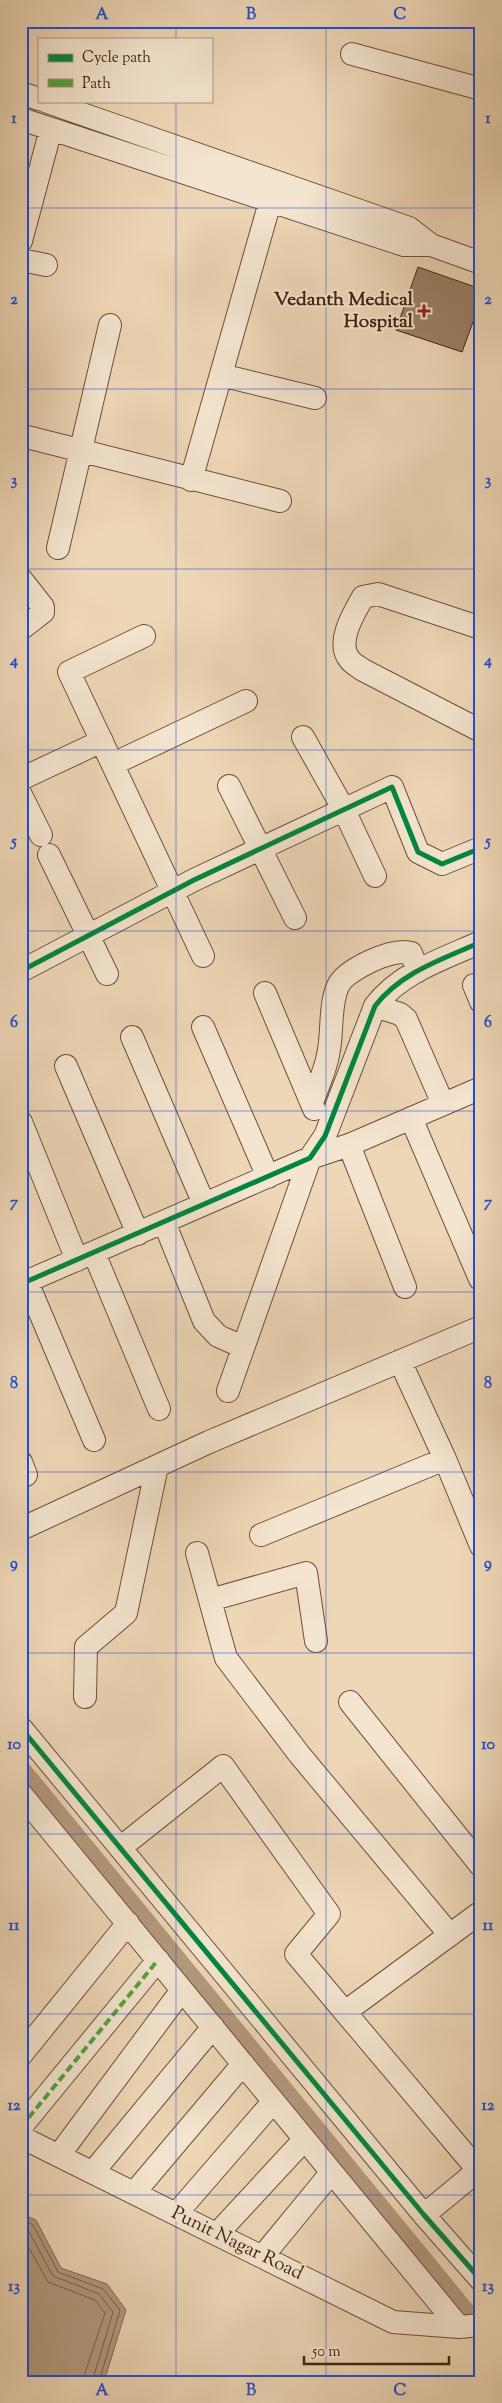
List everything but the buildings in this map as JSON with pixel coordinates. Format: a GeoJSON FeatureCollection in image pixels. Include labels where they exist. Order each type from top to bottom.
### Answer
{"type":"FeatureCollection","features":[{"type":"Feature","properties":{"kind":"street"},"geometry":{"type":"LineString","coordinates":[[352,54],[481,89]]}},
{"type":"Feature","properties":{"kind":"street"},"geometry":{"type":"LineString","coordinates":[[21,93],[38,99]]}},
{"type":"Feature","properties":{"kind":"street"},"geometry":{"type":"LineString","coordinates":[[48,102],[409,228],[431,245],[481,263]]}},
{"type":"Feature","properties":{"kind":"street"},"geometry":{"type":"LineString","coordinates":[[21,119],[404,245],[431,245]]}},
{"type":"Feature","properties":{"kind":"street"},"geometry":{"type":"LineString","coordinates":[[21,241],[51,128]]}},
{"type":"Feature","properties":{"kind":"street"},"geometry":{"type":"LineString","coordinates":[[192,480],[270,202]]}},
{"type":"Feature","properties":{"kind":"street"},"geometry":{"type":"LineString","coordinates":[[21,260],[46,265]]}},
{"type":"Feature","properties":{"kind":"street"},"geometry":{"type":"LineString","coordinates":[[58,548],[110,325]]}},
{"type":"Feature","properties":{"kind":"street"},"geometry":{"type":"LineString","coordinates":[[221,375],[315,398]]}},
{"type":"Feature","properties":{"kind":"street"},"geometry":{"type":"LineString","coordinates":[[27,438],[81,450],[192,480],[280,500]]}},
{"type":"Feature","properties":{"kind":"street"},"geometry":{"type":"LineString","coordinates":[[21,579],[43,606],[43,612],[21,629]]}},
{"type":"Feature","properties":{"kind":"street"},"geometry":{"type":"LineString","coordinates":[[481,628],[378,594],[363,598],[349,622],[344,649],[350,660],[363,670],[481,731]]}},
{"type":"Feature","properties":{"kind":"street"},"geometry":{"type":"LineString","coordinates":[[144,636],[69,672],[203,956]]}},
{"type":"Feature","properties":{"kind":"street"},"geometry":{"type":"LineString","coordinates":[[113,764],[246,701]]}},
{"type":"Feature","properties":{"kind":"street"},"geometry":{"type":"LineString","coordinates":[[303,737],[344,810],[375,876]]}},
{"type":"Feature","properties":{"kind":"street"},"geometry":{"type":"LineString","coordinates":[[21,779],[102,741]]}},
{"type":"Feature","properties":{"kind":"street"},"geometry":{"type":"LineString","coordinates":[[229,786],[295,918]]}},
{"type":"Feature","properties":{"kind":"street"},"geometry":{"type":"LineString","coordinates":[[21,971],[173,891],[392,787],[418,852],[442,864],[481,848]]}},
{"type":"Feature","properties":{"kind":"street"},"geometry":{"type":"LineString","coordinates":[[21,795],[107,974]]}},
{"type":"Feature","properties":{"kind":"street"},"geometry":{"type":"LineString","coordinates":[[228,1390],[310,1158],[325,1136],[376,1006],[396,984],[418,971],[481,942]]}},
{"type":"Feature","properties":{"kind":"street"},"geometry":{"type":"LineString","coordinates":[[312,1103],[328,1056],[336,989],[342,978],[386,954],[405,951],[411,952],[418,971]]}},
{"type":"Feature","properties":{"kind":"street"},"geometry":{"type":"LineString","coordinates":[[265,993],[325,1136]]}},
{"type":"Feature","properties":{"kind":"street"},"geometry":{"type":"LineString","coordinates":[[376,1006],[400,1014],[406,1019],[444,1104]]}},
{"type":"Feature","properties":{"kind":"street"},"geometry":{"type":"LineString","coordinates":[[203,1027],[268,1177]]}},
{"type":"Feature","properties":{"kind":"street"},"geometry":{"type":"LineString","coordinates":[[132,1037],[204,1204]]}},
{"type":"Feature","properties":{"kind":"street"},"geometry":{"type":"LineString","coordinates":[[66,1066],[138,1234]]}},
{"type":"Feature","properties":{"kind":"street"},"geometry":{"type":"LineString","coordinates":[[94,1440],[24,1283],[310,1158],[349,1145],[480,1089]]}},
{"type":"Feature","properties":{"kind":"street"},"geometry":{"type":"LineString","coordinates":[[411,1118],[480,1279]]}},
{"type":"Feature","properties":{"kind":"street"},"geometry":{"type":"LineString","coordinates":[[21,1122],[159,1409]]}},
{"type":"Feature","properties":{"kind":"street"},"geometry":{"type":"LineString","coordinates":[[349,1145],[405,1287]]}},
{"type":"Feature","properties":{"kind":"street"},"geometry":{"type":"LineString","coordinates":[[164,1222],[204,1321],[218,1336],[243,1347]]}},
{"type":"Feature","properties":{"kind":"street"},"geometry":{"type":"LineString","coordinates":[[21,1529],[157,1466],[481,1327]]}},
{"type":"Feature","properties":{"kind":"street"},"geometry":{"type":"LineString","coordinates":[[400,1361],[481,1546]]}},
{"type":"Feature","properties":{"kind":"street"},"geometry":{"type":"LineString","coordinates":[[261,1535],[444,1459]]}},
{"type":"Feature","properties":{"kind":"street"},"geometry":{"type":"LineString","coordinates":[[85,1697],[86,1647],[126,1613],[157,1466]]}},
{"type":"Feature","properties":{"kind":"street"},"geometry":{"type":"LineString","coordinates":[[197,1553],[226,1658],[299,1754],[450,1935]]}},
{"type":"Feature","properties":{"kind":"street"},"geometry":{"type":"LineString","coordinates":[[210,1600],[306,1573],[316,1641]]}},
{"type":"Feature","properties":{"kind":"street"},"geometry":{"type":"LineString","coordinates":[[350,1702],[481,1866]]}},
{"type":"Feature","properties":{"kind":"street"},"geometry":{"type":"LineString","coordinates":[[21,1728],[424,2215],[481,2280]]}},
{"type":"Feature","properties":{"kind":"street"},"geometry":{"type":"LineString","coordinates":[[120,1848],[223,1766],[329,1914],[296,1954],[479,2169],[424,2215]]}},
{"type":"Feature","properties":{"kind":"street"},"geometry":{"type":"LineString","coordinates":[[21,1794],[128,1922],[331,2173],[467,2327]]}},
{"type":"Feature","properties":{"kind":"street"},"geometry":{"type":"LineString","coordinates":[[345,2012],[481,1912]]}},
{"type":"Feature","properties":{"kind":"street"},"geometry":{"type":"LineString","coordinates":[[21,2055],[128,1922]]}},
{"type":"Feature","properties":{"kind":"street"},"geometry":{"type":"LineString","coordinates":[[21,2127],[158,1960]]}},
{"type":"Feature","properties":{"kind":"street"},"geometry":{"type":"LineString","coordinates":[[59,2155],[182,1990]]}},
{"type":"Feature","properties":{"kind":"street"},"geometry":{"type":"LineString","coordinates":[[93,2172],[213,2027]]}},
{"type":"Feature","properties":{"kind":"street"},"geometry":{"type":"LineString","coordinates":[[134,2193],[243,2064]]}},
{"type":"Feature","properties":{"kind":"street"},"geometry":{"type":"LineString","coordinates":[[176,2214],[273,2102]]}},
{"type":"Feature","properties":{"kind":"street","name":"Punit Nagar Road"},"geometry":{"type":"LineString","coordinates":[[21,2137],[393,2322],[467,2327]]}},
{"type":"Feature","properties":{"kind":"street"},"geometry":{"type":"LineString","coordinates":[[217,2234],[304,2140]]}},
{"type":"Feature","properties":{"kind":"street"},"geometry":{"type":"LineString","coordinates":[[262,2257],[331,2173]]}},
{"type":"Feature","properties":{"kind":"water"},"geometry":{"type":"Polygon","coordinates":[[[21,2214],[36,2220],[61,2268],[107,2284],[126,2310],[104,2382],[21,2382],[21,2214]]]}},
{"type":"Feature","properties":{"kind":"waterway"},"geometry":{"type":"LineString","coordinates":[[21,1770],[481,2331]]}},
{"type":"Feature","properties":{"kind":"marked path"},"geometry":{"type":"LineString","coordinates":[[21,2127],[158,1960]]}},
{"type":"Feature","properties":{"kind":"cycle path"},"geometry":{"type":"LineString","coordinates":[[21,971],[194,880],[392,787],[418,852],[442,864],[481,848]]}},
{"type":"Feature","properties":{"kind":"cycle path"},"geometry":{"type":"LineString","coordinates":[[21,1284],[310,1158],[325,1136],[375,1006],[385,994],[410,975],[481,942]]}},
{"type":"Feature","properties":{"kind":"cycle path"},"geometry":{"type":"LineString","coordinates":[[21,1728],[424,2215],[481,2280]]}},
{"type":"Feature","properties":{"kind":"place","name":"Vedanth Medical Hospital"},"geometry":{"type":"Point","coordinates":[424,311]}}]}
